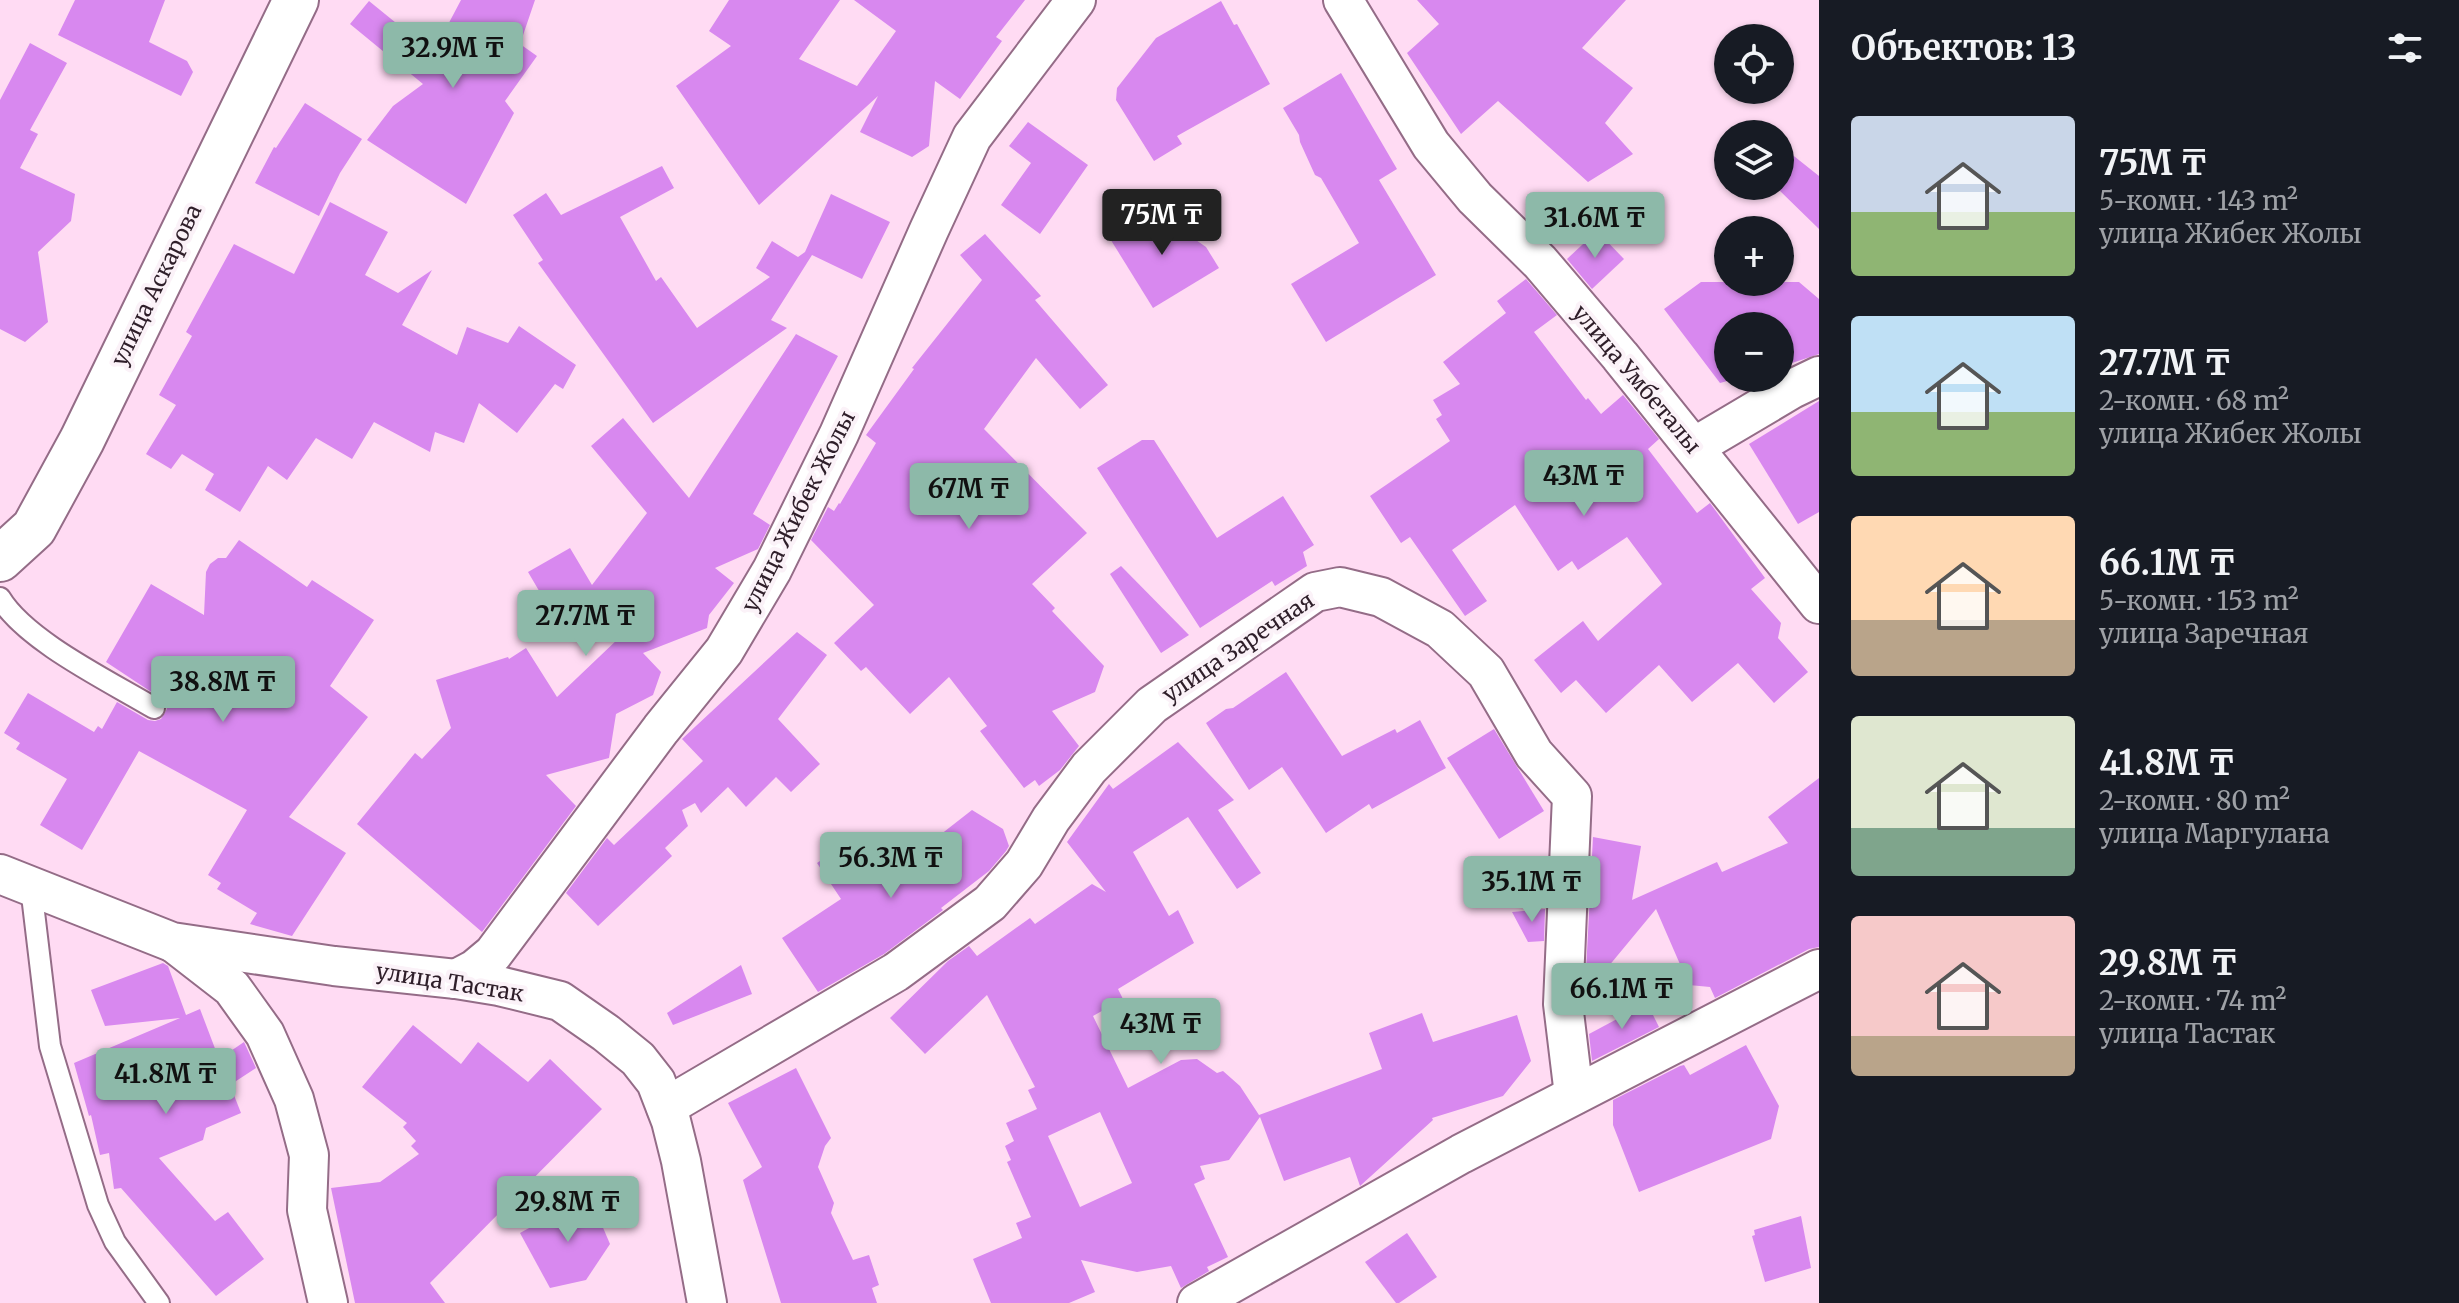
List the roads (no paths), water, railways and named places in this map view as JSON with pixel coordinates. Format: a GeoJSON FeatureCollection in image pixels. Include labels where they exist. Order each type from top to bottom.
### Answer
{"type":"FeatureCollection","features":[{"type":"Feature","properties":{"kind":"street","name":"улица Аскарова"},"geometry":{"type":"LineString","coordinates":[[0,559],[34,528],[82,440],[296,0]]}},
{"type":"Feature","properties":{"kind":"street","name":"улица Жибек Жолы"},"geometry":{"type":"LineString","coordinates":[[456,979],[493,954],[661,729],[724,651],[772,570],[839,434],[972,137],[1076,0]]}},
{"type":"Feature","properties":{"kind":"street","name":"улица Умбеталы"},"geometry":{"type":"LineString","coordinates":[[1343,0],[1431,145],[1475,198],[1540,262],[1819,604]]}},
{"type":"Feature","properties":{"kind":"street"},"geometry":{"type":"LineString","coordinates":[[1694,447],[1819,376]]}},
{"type":"Feature","properties":{"kind":"street","name":"улица Заречная"},"geometry":{"type":"LineString","coordinates":[[666,1107],[896,972],[990,903],[1024,864],[1051,819],[1089,768],[1152,705],[1315,592],[1340,587],[1381,597],[1440,629],[1486,672],[1534,754],[1572,796],[1563,1004],[1574,1095]]}},
{"type":"Feature","properties":{"kind":"street","name":"улица Тастак"},"geometry":{"type":"LineString","coordinates":[[15,880],[172,942],[334,966],[456,979],[560,1001],[638,1059],[656,1082],[681,1161],[707,1303]]}},
{"type":"Feature","properties":{"kind":"street"},"geometry":{"type":"LineString","coordinates":[[172,942],[232,988],[265,1034],[294,1099],[309,1155],[307,1210],[328,1303]]}},
{"type":"Feature","properties":{"kind":"street"},"geometry":{"type":"LineString","coordinates":[[1197,1303],[1461,1154],[1819,969]]}},
{"type":"Feature","properties":{"kind":"lane"},"geometry":{"type":"LineString","coordinates":[[0,598],[8,610],[37,637],[154,708]]}},
{"type":"Feature","properties":{"kind":"lane"},"geometry":{"type":"LineString","coordinates":[[15,880],[50,1046],[98,1205],[115,1242],[159,1303]]}}]}
